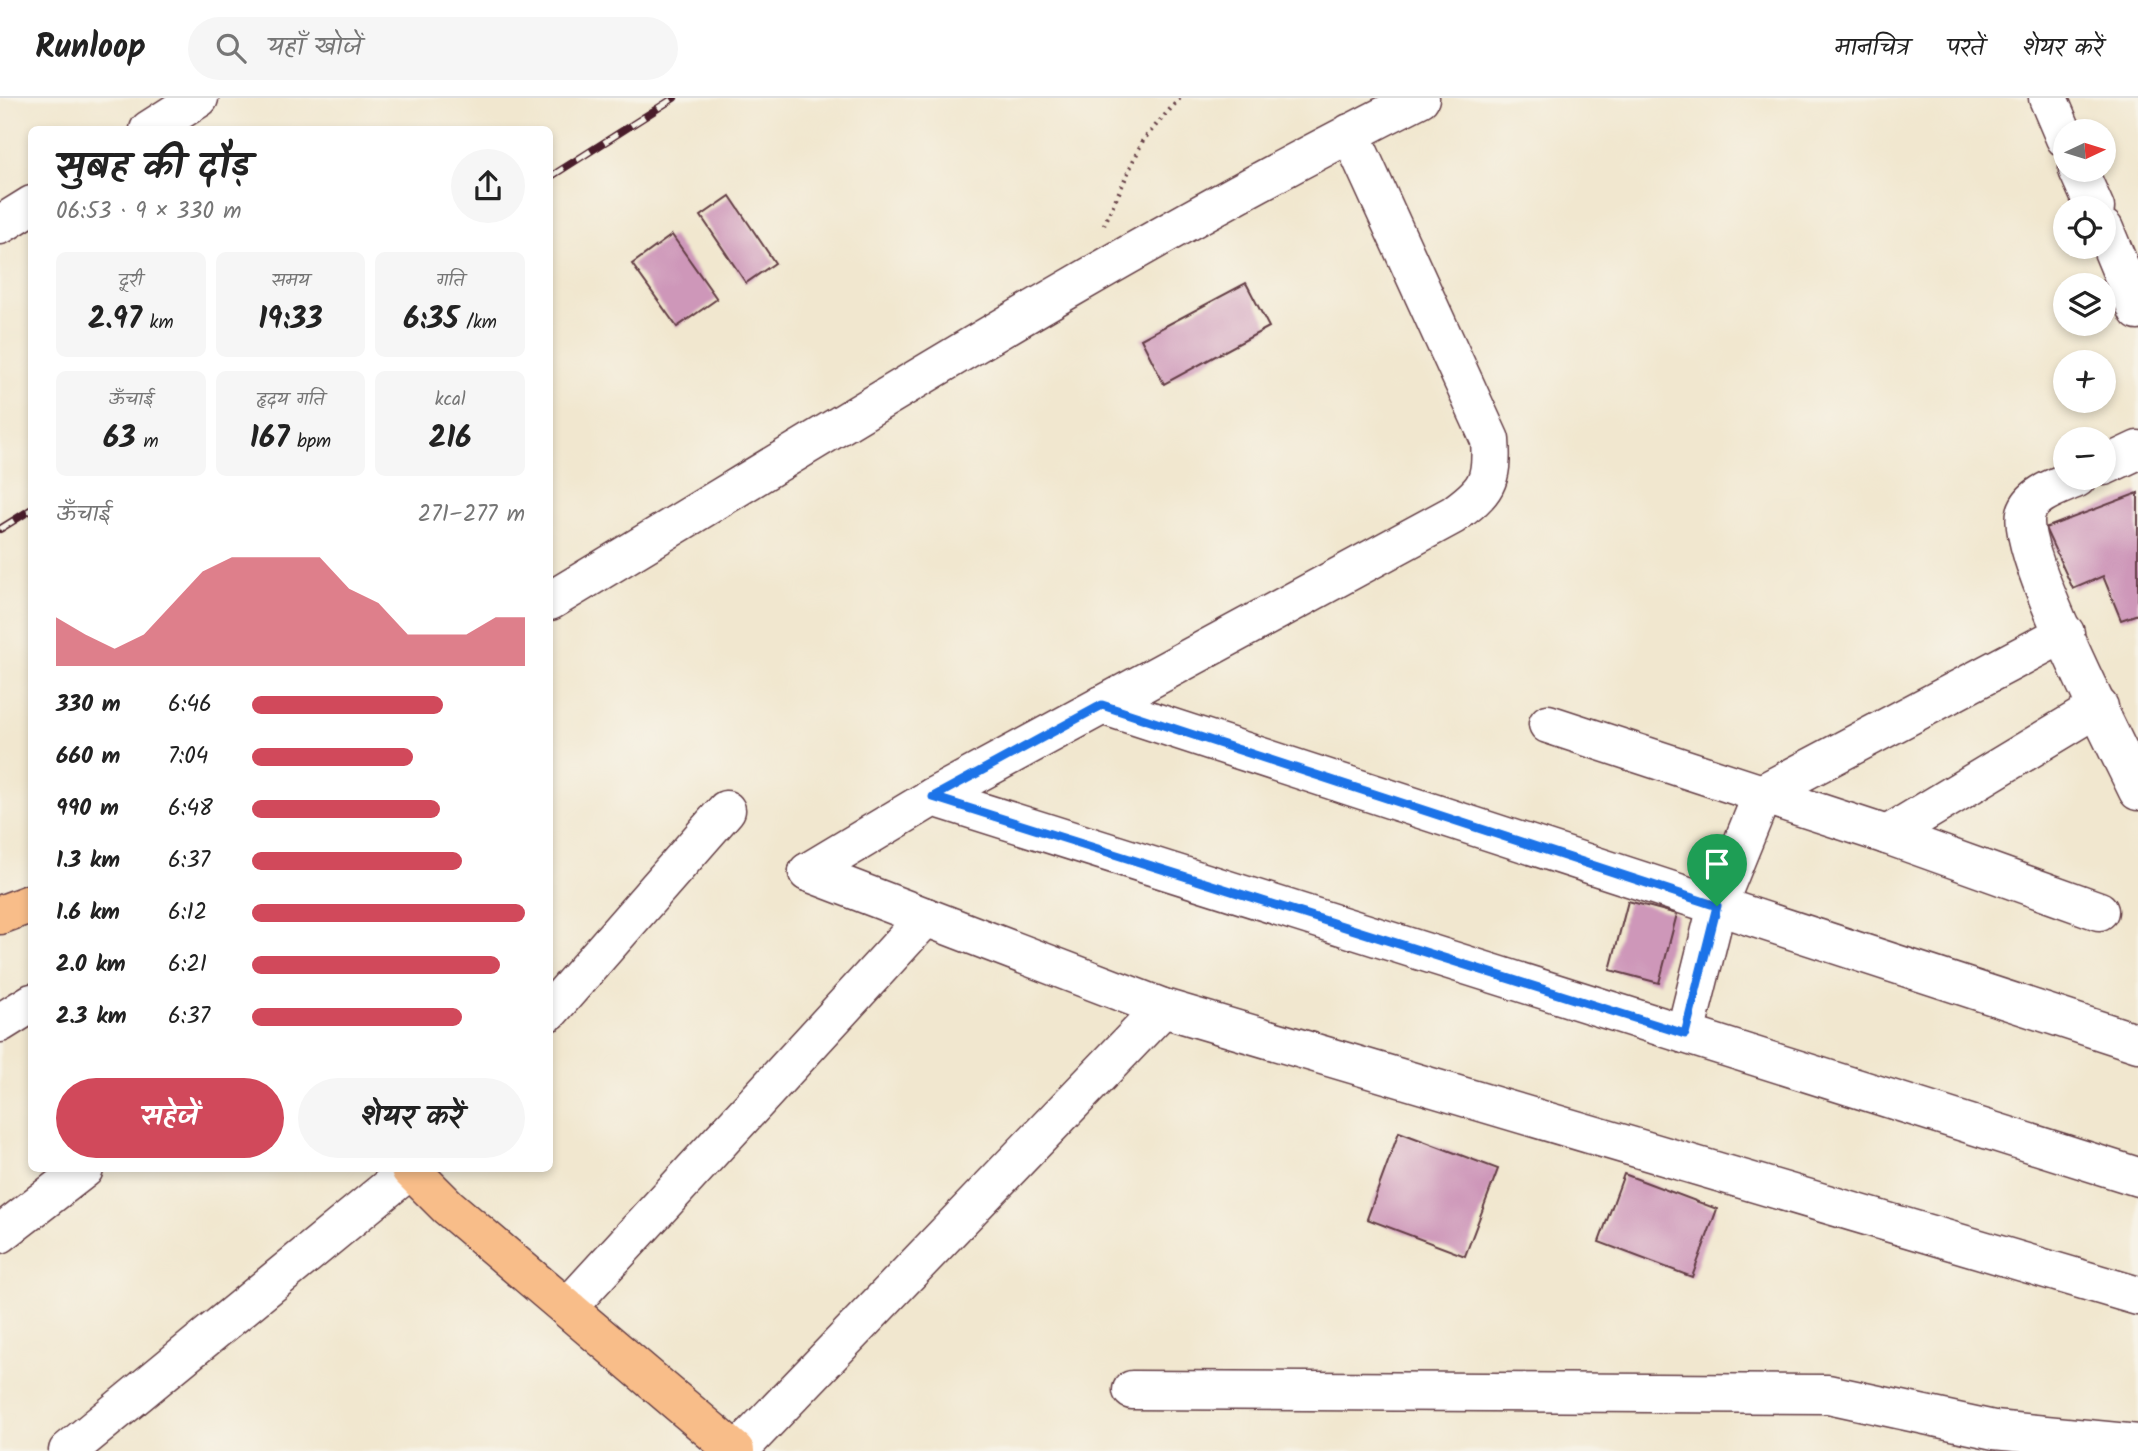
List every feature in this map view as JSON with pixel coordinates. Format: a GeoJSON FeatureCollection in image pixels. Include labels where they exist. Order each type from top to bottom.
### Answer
{"type":"FeatureCollection","features":[{"type":"Feature","properties":{"kind":"main road"},"geometry":{"type":"LineString","coordinates":[[0,915],[28,904]]}},
{"type":"Feature","properties":{"kind":"main road"},"geometry":{"type":"LineString","coordinates":[[414,1172],[448,1207],[736,1451]]}},
{"type":"Feature","properties":{"kind":"street"},"geometry":{"type":"LineString","coordinates":[[155,126],[199,98]]}},
{"type":"Feature","properties":{"kind":"street"},"geometry":{"type":"LineString","coordinates":[[553,599],[1075,286],[1350,133],[1420,98]]}},
{"type":"Feature","properties":{"kind":"street"},"geometry":{"type":"LineString","coordinates":[[2048,98],[2057,119]]}},
{"type":"Feature","properties":{"kind":"street"},"geometry":{"type":"LineString","coordinates":[[1350,133],[1490,440],[1492,460],[1488,480],[1475,498],[1453,515],[933,797],[808,872],[1163,1008],[2138,1296]]}},
{"type":"Feature","properties":{"kind":"street"},"geometry":{"type":"LineString","coordinates":[[0,225],[28,208]]}},
{"type":"Feature","properties":{"kind":"street"},"geometry":{"type":"LineString","coordinates":[[2116,258],[2138,312]]}},
{"type":"Feature","properties":{"kind":"street"},"geometry":{"type":"LineString","coordinates":[[2116,460],[2138,450]]}},
{"type":"Feature","properties":{"kind":"street"},"geometry":{"type":"LineString","coordinates":[[2053,488],[2040,494],[2026,511],[2025,523],[2033,558],[2046,593],[2138,791]]}},
{"type":"Feature","properties":{"kind":"street"},"geometry":{"type":"LineString","coordinates":[[1685,1034],[1717,906],[1763,793],[2065,633]]}},
{"type":"Feature","properties":{"kind":"street"},"geometry":{"type":"LineString","coordinates":[[1102,705],[2138,1043]]}},
{"type":"Feature","properties":{"kind":"street"},"geometry":{"type":"LineString","coordinates":[[1887,835],[2099,707]]}},
{"type":"Feature","properties":{"kind":"street"},"geometry":{"type":"LineString","coordinates":[[1548,724],[1887,835],[2099,911]]}},
{"type":"Feature","properties":{"kind":"street"},"geometry":{"type":"LineString","coordinates":[[933,797],[2138,1177]]}},
{"type":"Feature","properties":{"kind":"street"},"geometry":{"type":"LineString","coordinates":[[553,1008],[726,810]]}},
{"type":"Feature","properties":{"kind":"street"},"geometry":{"type":"LineString","coordinates":[[567,1308],[926,917]]}},
{"type":"Feature","properties":{"kind":"street"},"geometry":{"type":"LineString","coordinates":[[0,1023],[28,1006]]}},
{"type":"Feature","properties":{"kind":"street"},"geometry":{"type":"LineString","coordinates":[[736,1451],[1163,1008]]}},
{"type":"Feature","properties":{"kind":"street"},"geometry":{"type":"LineString","coordinates":[[0,1234],[80,1172]]}},
{"type":"Feature","properties":{"kind":"street"},"geometry":{"type":"LineString","coordinates":[[68,1451],[407,1172]]}},
{"type":"Feature","properties":{"kind":"street"},"geometry":{"type":"LineString","coordinates":[[1132,1390],[1828,1394],[1994,1430],[2138,1444]]}},
{"type":"Feature","properties":{"kind":"path"},"geometry":{"type":"LineString","coordinates":[[1103,225],[1143,140],[1181,98]]}},
{"type":"Feature","properties":{"kind":"building"},"geometry":{"type":"Polygon","coordinates":[[[730,196],[775,263],[746,283],[701,216],[730,196]]]}},
{"type":"Feature","properties":{"kind":"building"},"geometry":{"type":"Polygon","coordinates":[[[672,235],[717,299],[677,327],[632,264],[672,235]]]}},
{"type":"Feature","properties":{"kind":"building"},"geometry":{"type":"Polygon","coordinates":[[[1246,283],[1269,327],[1164,384],[1141,339],[1246,283]]]}},
{"type":"Feature","properties":{"kind":"building"},"geometry":{"type":"Polygon","coordinates":[[[2138,493],[2138,614],[2121,620],[2103,576],[2073,589],[2045,528],[2138,493]]]}},
{"type":"Feature","properties":{"kind":"building"},"geometry":{"type":"Polygon","coordinates":[[[1628,901],[1677,914],[1659,983],[1610,970],[1628,901]]]}},
{"type":"Feature","properties":{"kind":"building"},"geometry":{"type":"Polygon","coordinates":[[[1399,1132],[1498,1169],[1465,1256],[1367,1219],[1399,1132]]]}},
{"type":"Feature","properties":{"kind":"building"},"geometry":{"type":"Polygon","coordinates":[[[1624,1174],[1717,1209],[1692,1277],[1599,1242],[1624,1174]]]}},
{"type":"Feature","properties":{"kind":"railway"},"geometry":{"type":"LineString","coordinates":[[553,175],[674,98]]}},
{"type":"Feature","properties":{"kind":"railway"},"geometry":{"type":"LineString","coordinates":[[0,529],[28,512]]}},
{"type":"Feature","properties":{"kind":"route"},"geometry":{"type":"LineString","coordinates":[[1102,705],[1717,906],[1685,1034],[933,797],[1102,705]]}}]}
